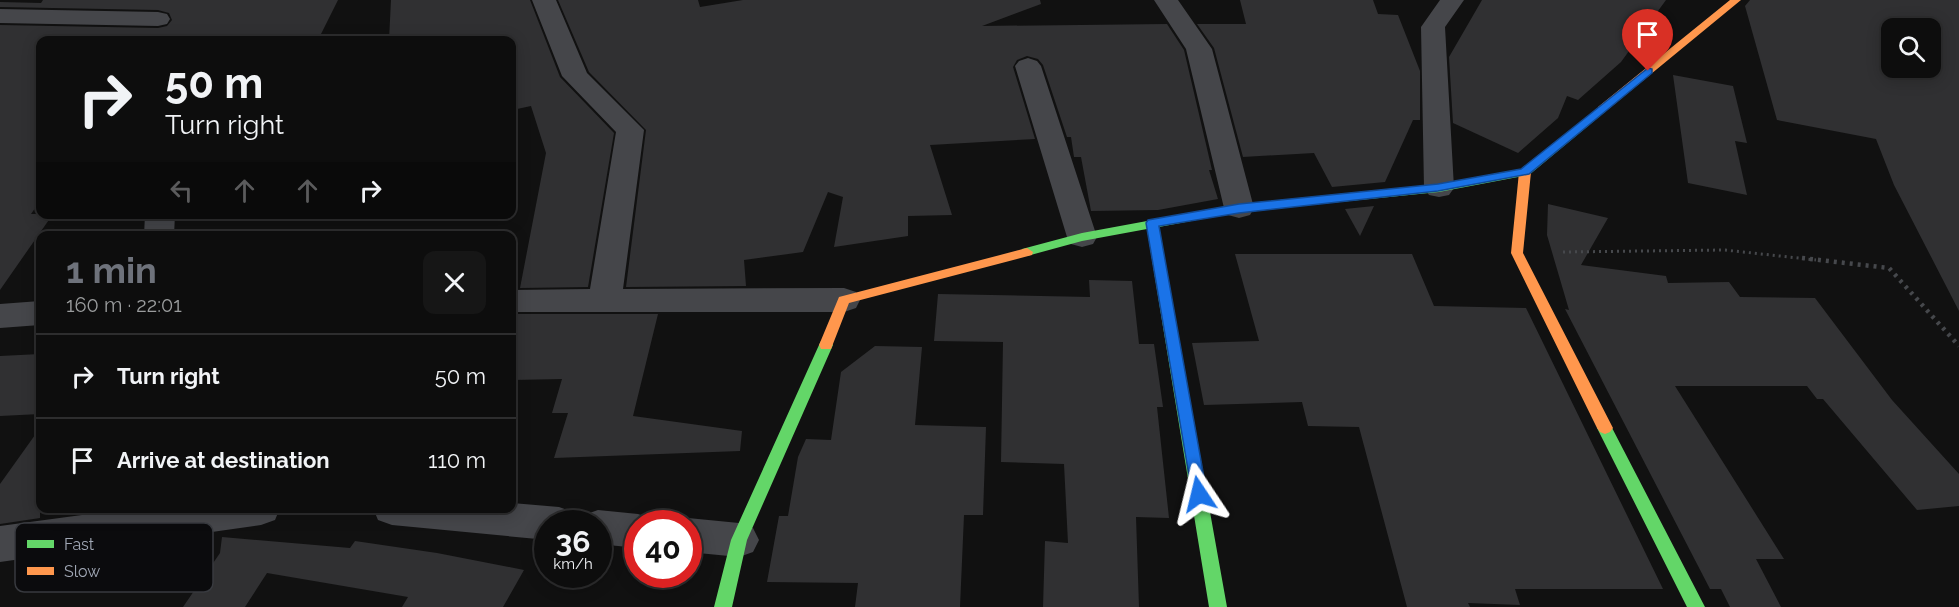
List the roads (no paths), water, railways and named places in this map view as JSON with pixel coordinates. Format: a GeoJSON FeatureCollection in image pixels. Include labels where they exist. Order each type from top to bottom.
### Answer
{"type":"FeatureCollection","features":[{"type":"Feature","properties":{"kind":"street"},"geometry":{"type":"LineString","coordinates":[[0,16],[159,30],[174,0]]}},
{"type":"Feature","properties":{"kind":"street"},"geometry":{"type":"LineString","coordinates":[[544,0],[575,76],[630,130],[605,300]]}},
{"type":"Feature","properties":{"kind":"street"},"geometry":{"type":"LineString","coordinates":[[1166,0],[1199,50],[1239,208]]}},
{"type":"Feature","properties":{"kind":"street"},"geometry":{"type":"LineString","coordinates":[[1422,0],[1433,27],[1438,188]]}},
{"type":"Feature","properties":{"kind":"street"},"geometry":{"type":"LineString","coordinates":[[1433,27],[1452,0]]}},
{"type":"Feature","properties":{"kind":"street"},"geometry":{"type":"LineString","coordinates":[[516,301],[844,300],[1082,237],[1152,223],[1239,208],[1438,188],[1525,172],[1736,0]]}},
{"type":"Feature","properties":{"kind":"street"},"geometry":{"type":"LineString","coordinates":[[1028,66],[1082,237]]}},
{"type":"Feature","properties":{"kind":"street"},"geometry":{"type":"LineString","coordinates":[[1525,172],[1517,253],[1696,607]]}},
{"type":"Feature","properties":{"kind":"street"},"geometry":{"type":"LineString","coordinates":[[1152,223],[1218,607]]}},
{"type":"Feature","properties":{"kind":"street"},"geometry":{"type":"LineString","coordinates":[[723,607],[739,540],[808,389],[844,300]]}},
{"type":"Feature","properties":{"kind":"street"},"geometry":{"type":"LineString","coordinates":[[0,316],[36,313]]}},
{"type":"Feature","properties":{"kind":"street"},"geometry":{"type":"LineString","coordinates":[[152,523],[225,513]]}},
{"type":"Feature","properties":{"kind":"street"},"geometry":{"type":"LineString","coordinates":[[444,513],[534,522]]}},
{"type":"Feature","properties":{"kind":"street"},"geometry":{"type":"LineString","coordinates":[[702,536],[739,540]]}},
{"type":"Feature","properties":{"kind":"street"},"geometry":{"type":"LineString","coordinates":[[0,544],[15,542]]}}]}
